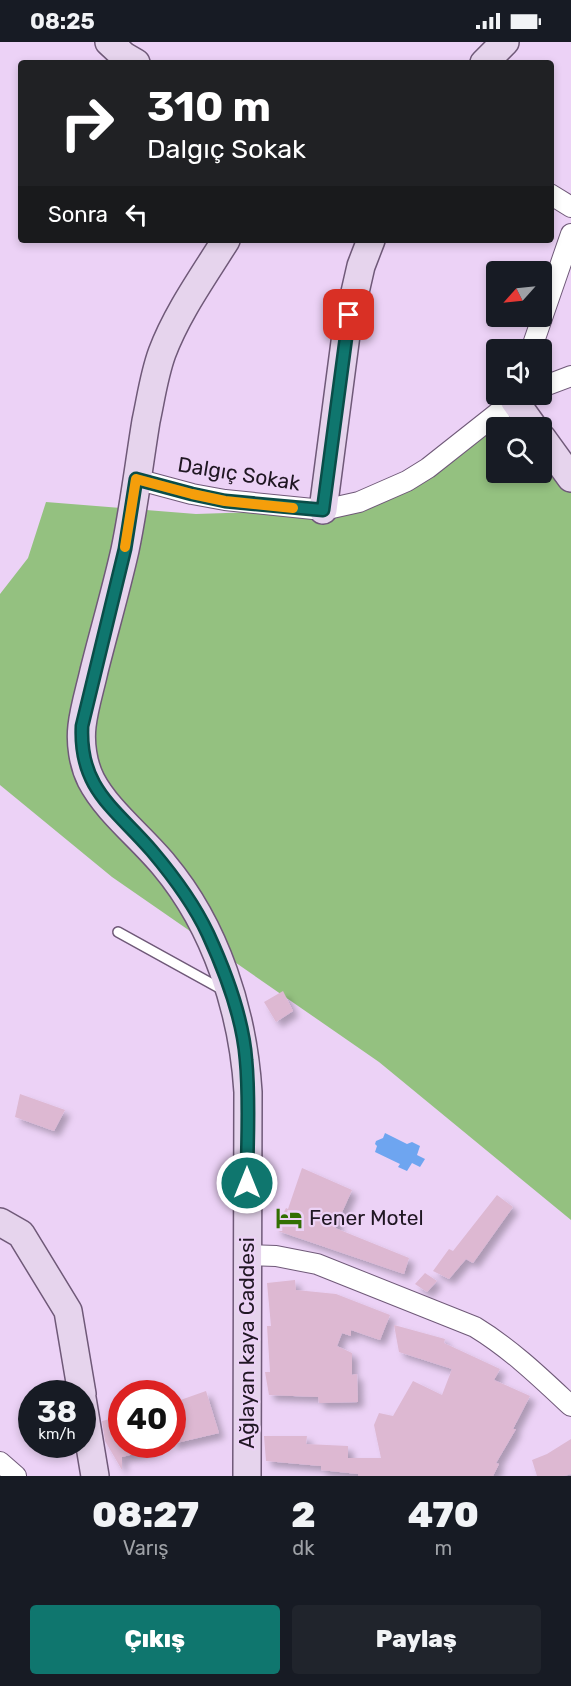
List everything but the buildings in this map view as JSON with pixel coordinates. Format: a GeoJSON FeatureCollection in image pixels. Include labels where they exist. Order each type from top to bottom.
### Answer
{"type":"FeatureCollection","features":[{"type":"Feature","properties":{"kind":"street"},"geometry":{"type":"LineString","coordinates":[[109,42],[131,60]]}},
{"type":"Feature","properties":{"kind":"street"},"geometry":{"type":"LineString","coordinates":[[487,60],[505,42]]}},
{"type":"Feature","properties":{"kind":"street"},"geometry":{"type":"LineString","coordinates":[[554,196],[571,207]]}},
{"type":"Feature","properties":{"kind":"street"},"geometry":{"type":"LineString","coordinates":[[535,339],[571,234]]}},
{"type":"Feature","properties":{"kind":"street","name":"Ağlayan kaya Caddesi"},"geometry":{"type":"LineString","coordinates":[[224,243],[183,311],[162,354],[153,383],[125,549],[82,726],[81,742],[84,761],[91,779],[103,798],[168,870],[192,905],[208,935],[231,994],[240,1027],[246,1058],[248,1092],[248,1476]]}},
{"type":"Feature","properties":{"kind":"street"},"geometry":{"type":"LineString","coordinates":[[323,510],[346,327],[369,243]]}},
{"type":"Feature","properties":{"kind":"street"},"geometry":{"type":"LineString","coordinates":[[552,383],[571,376]]}},
{"type":"Feature","properties":{"kind":"street","name":"Dalgıç Sokak"},"geometry":{"type":"LineString","coordinates":[[136,479],[225,501],[323,510],[359,502],[407,481],[428,468],[507,405]]}},
{"type":"Feature","properties":{"kind":"street"},"geometry":{"type":"LineString","coordinates":[[552,452],[571,478]]}},
{"type":"Feature","properties":{"kind":"street"},"geometry":{"type":"LineString","coordinates":[[0,1222],[21,1234],[68,1311],[79,1380]]}},
{"type":"Feature","properties":{"kind":"street"},"geometry":{"type":"LineString","coordinates":[[248,1255],[276,1256],[317,1264],[475,1327],[521,1359],[571,1406]]}},
{"type":"Feature","properties":{"kind":"street"},"geometry":{"type":"LineString","coordinates":[[92,1458],[95,1476]]}},
{"type":"Feature","properties":{"kind":"street"},"geometry":{"type":"LineString","coordinates":[[0,1462],[16,1476]]}},
{"type":"Feature","properties":{"kind":"lane"},"geometry":{"type":"LineString","coordinates":[[118,932],[231,994]]}},
{"type":"Feature","properties":{"kind":"green space"},"geometry":{"type":"Polygon","coordinates":[[[503,408],[511,417],[489,417],[503,408]]]}},
{"type":"Feature","properties":{"kind":"green space"},"geometry":{"type":"Polygon","coordinates":[[[486,419],[486,483],[552,483],[552,466],[571,489],[571,1220],[379,1062],[112,877],[0,785],[0,594],[28,558],[46,502],[196,514],[323,510],[359,502],[486,419]]]}},
{"type":"Feature","properties":{"kind":"water"},"geometry":{"type":"Polygon","coordinates":[[[385,1133],[407,1144],[412,1142],[420,1146],[417,1155],[425,1159],[420,1167],[412,1163],[407,1171],[398,1167],[400,1164],[375,1152],[376,1141],[383,1138],[385,1133]]]}},
{"type":"Feature","properties":{"kind":"slow traffic"},"geometry":{"type":"LineString","coordinates":[[125,547],[136,479],[225,501],[293,508]]}},
{"type":"Feature","properties":{"kind":"place","name":"Fener Motel"},"geometry":{"type":"Point","coordinates":[289,1218]}},
{"type":"Feature","properties":{"kind":"route"},"geometry":{"type":"LineString","coordinates":[[247,1183],[246,1058],[231,994],[208,935],[174,877],[103,798],[91,779],[84,761],[81,742],[82,726],[125,549],[136,479],[225,501],[323,510],[349,315]]}}]}
